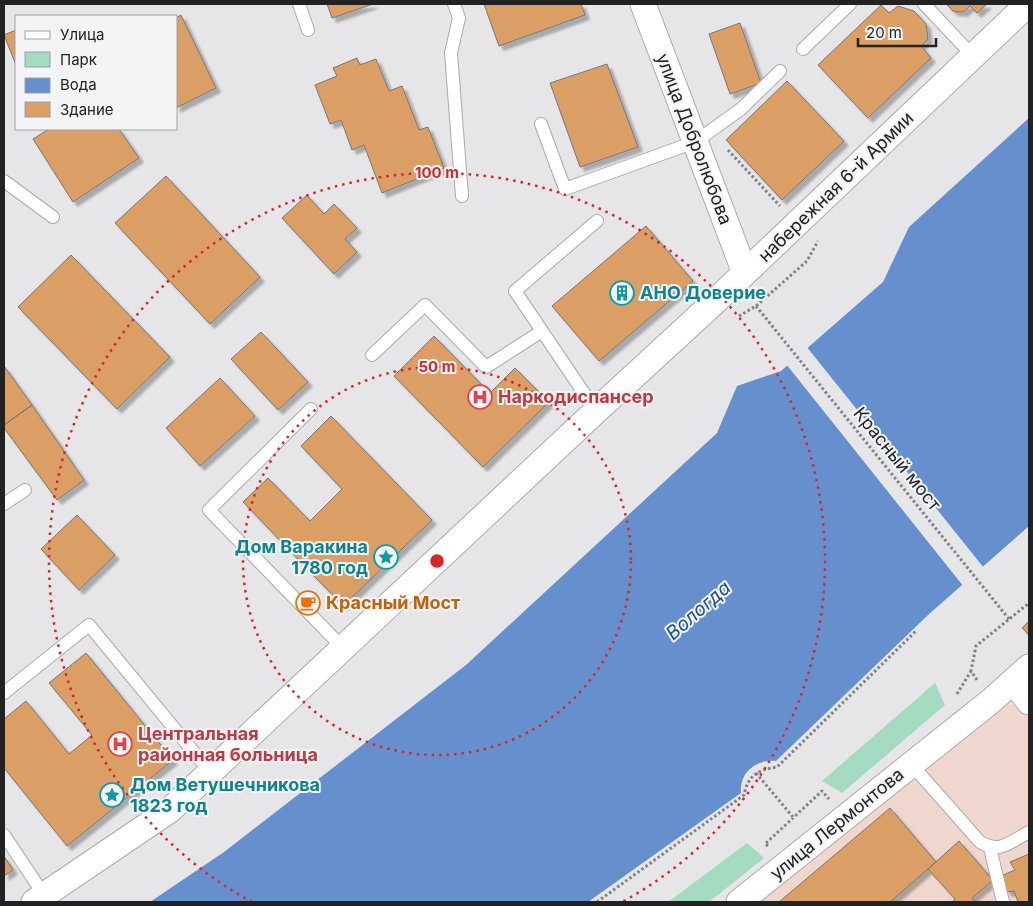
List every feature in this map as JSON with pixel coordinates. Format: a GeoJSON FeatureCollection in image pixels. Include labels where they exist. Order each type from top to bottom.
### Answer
{"type":"FeatureCollection","features":[{"type":"Feature","properties":{"kind":"street","name":"улица Добролюбова"},"geometry":{"type":"LineString","coordinates":[[643,4],[745,273]]}},
{"type":"Feature","properties":{"kind":"street","name":"набережная 6-й Армии"},"geometry":{"type":"LineString","coordinates":[[39,899],[170,810],[745,273],[1028,4]]}},
{"type":"Feature","properties":{"kind":"street"},"geometry":{"type":"LineString","coordinates":[[1022,674],[1029,702]]}},
{"type":"Feature","properties":{"kind":"street","name":"улица Лермонтова"},"geometry":{"type":"LineString","coordinates":[[740,902],[1022,674]]}},
{"type":"Feature","properties":{"kind":"lane"},"geometry":{"type":"LineString","coordinates":[[299,4],[308,30]]}},
{"type":"Feature","properties":{"kind":"lane"},"geometry":{"type":"LineString","coordinates":[[454,4],[459,18],[451,53],[462,196]]}},
{"type":"Feature","properties":{"kind":"lane"},"geometry":{"type":"LineString","coordinates":[[803,49],[850,4]]}},
{"type":"Feature","properties":{"kind":"lane"},"geometry":{"type":"LineString","coordinates":[[924,4],[973,56]]}},
{"type":"Feature","properties":{"kind":"lane"},"geometry":{"type":"LineString","coordinates":[[541,124],[566,189],[696,142],[741,109],[780,72]]}},
{"type":"Feature","properties":{"kind":"lane"},"geometry":{"type":"LineString","coordinates":[[4,181],[53,217]]}},
{"type":"Feature","properties":{"kind":"lane"},"geometry":{"type":"LineString","coordinates":[[596,411],[515,291],[597,222]]}},
{"type":"Feature","properties":{"kind":"lane"},"geometry":{"type":"LineString","coordinates":[[372,355],[425,306],[486,367],[542,331]]}},
{"type":"Feature","properties":{"kind":"lane"},"geometry":{"type":"LineString","coordinates":[[311,409],[209,510],[343,648]]}},
{"type":"Feature","properties":{"kind":"lane"},"geometry":{"type":"LineString","coordinates":[[4,504],[26,490]]}},
{"type":"Feature","properties":{"kind":"lane"},"geometry":{"type":"LineString","coordinates":[[4,693],[89,626],[211,772]]}},
{"type":"Feature","properties":{"kind":"lane"},"geometry":{"type":"LineString","coordinates":[[910,764],[980,842],[990,848],[1001,847],[1029,832]]}},
{"type":"Feature","properties":{"kind":"lane"},"geometry":{"type":"LineString","coordinates":[[4,836],[39,899]]}},
{"type":"Feature","properties":{"kind":"lane"},"geometry":{"type":"LineString","coordinates":[[990,848],[1003,902]]}},
{"type":"Feature","properties":{"kind":"path","name":"Красный мост"},"geometry":{"type":"LineString","coordinates":[[807,261],[756,306],[1009,620]]}},
{"type":"Feature","properties":{"kind":"path"},"geometry":{"type":"LineString","coordinates":[[979,684],[971,670],[976,646],[1029,603]]}},
{"type":"Feature","properties":{"kind":"path"},"geometry":{"type":"LineString","coordinates":[[597,902],[744,795],[746,786],[756,773],[761,769],[777,767],[916,632]]}},
{"type":"Feature","properties":{"kind":"path"},"geometry":{"type":"LineString","coordinates":[[756,773],[793,817]]}},
{"type":"Feature","properties":{"kind":"path"},"geometry":{"type":"LineString","coordinates":[[765,844],[822,791]]}},
{"type":"Feature","properties":{"kind":"shaded area"},"geometry":{"type":"Polygon","coordinates":[[[1003,704],[1021,705],[1029,711],[1029,902],[755,902],[1003,704]]]}},
{"type":"Feature","properties":{"kind":"green space"},"geometry":{"type":"Polygon","coordinates":[[[935,683],[945,705],[842,793],[822,781],[935,683]]]}},
{"type":"Feature","properties":{"kind":"green space"},"geometry":{"type":"Polygon","coordinates":[[[747,843],[764,858],[709,902],[668,902],[747,843]]]}},
{"type":"Feature","properties":{"kind":"water","name":"Вологда"},"geometry":{"type":"Polygon","coordinates":[[[1029,118],[1029,526],[928,615],[776,761],[762,762],[750,769],[743,779],[741,793],[588,902],[150,902],[224,852],[466,665],[717,433],[737,386],[781,371],[883,282],[909,227],[1029,118]]]}},
{"type":"Feature","properties":{"kind":"pier"},"geometry":{"type":"Polygon","coordinates":[[[806,346],[984,568],[964,587],[786,364],[806,346]]]}},
{"type":"Feature","properties":{"kind":"building"},"geometry":{"type":"Polygon","coordinates":[[[327,4],[373,4],[332,18],[327,4]]]}},
{"type":"Feature","properties":{"kind":"building"},"geometry":{"type":"Polygon","coordinates":[[[484,4],[581,4],[585,15],[499,46],[484,4]]]}},
{"type":"Feature","properties":{"kind":"building"},"geometry":{"type":"Polygon","coordinates":[[[946,4],[987,4],[977,13],[970,6],[963,12],[953,11],[946,4]]]}},
{"type":"Feature","properties":{"kind":"building"},"geometry":{"type":"Polygon","coordinates":[[[881,5],[889,13],[898,6],[914,11],[926,24],[928,39],[921,46],[931,58],[868,118],[818,65],[881,5]]]}},
{"type":"Feature","properties":{"kind":"building"},"geometry":{"type":"Polygon","coordinates":[[[181,15],[216,88],[178,107],[178,17],[181,15]]]}},
{"type":"Feature","properties":{"kind":"building"},"geometry":{"type":"Polygon","coordinates":[[[740,23],[761,83],[730,94],[709,34],[740,23]]]}},
{"type":"Feature","properties":{"kind":"building"},"geometry":{"type":"Polygon","coordinates":[[[15,30],[15,62],[4,35],[15,30]]]}},
{"type":"Feature","properties":{"kind":"building"},"geometry":{"type":"Polygon","coordinates":[[[357,58],[360,65],[376,59],[389,91],[402,86],[419,130],[428,127],[444,168],[382,193],[364,145],[352,150],[341,120],[330,124],[315,85],[337,76],[333,68],[357,58]]]}},
{"type":"Feature","properties":{"kind":"building"},"geometry":{"type":"Polygon","coordinates":[[[607,64],[638,147],[580,167],[550,83],[607,64]]]}},
{"type":"Feature","properties":{"kind":"building"},"geometry":{"type":"Polygon","coordinates":[[[787,81],[844,141],[782,200],[726,140],[787,81]]]}},
{"type":"Feature","properties":{"kind":"building"},"geometry":{"type":"Polygon","coordinates":[[[47,130],[120,130],[139,158],[73,202],[33,139],[47,130]]]}},
{"type":"Feature","properties":{"kind":"building"},"geometry":{"type":"Polygon","coordinates":[[[166,176],[260,277],[210,324],[115,223],[166,176]]]}},
{"type":"Feature","properties":{"kind":"building"},"geometry":{"type":"Polygon","coordinates":[[[307,195],[324,214],[334,204],[357,228],[345,239],[357,252],[334,274],[282,218],[307,195]]]}},
{"type":"Feature","properties":{"kind":"building","name":"АНО Доверие"},"geometry":{"type":"Polygon","coordinates":[[[646,226],[693,281],[599,361],[552,306],[646,226]]]}},
{"type":"Feature","properties":{"kind":"building"},"geometry":{"type":"Polygon","coordinates":[[[71,255],[170,357],[117,409],[18,307],[71,255]]]}},
{"type":"Feature","properties":{"kind":"building"},"geometry":{"type":"Polygon","coordinates":[[[261,332],[308,382],[278,410],[231,359],[261,332]]]}},
{"type":"Feature","properties":{"kind":"building","name":"Наркодиспансер"},"geometry":{"type":"Polygon","coordinates":[[[434,336],[490,393],[515,368],[549,402],[483,467],[394,376],[434,336]]]}},
{"type":"Feature","properties":{"kind":"building"},"geometry":{"type":"Polygon","coordinates":[[[4,366],[32,405],[4,425],[4,366]]]}},
{"type":"Feature","properties":{"kind":"building"},"geometry":{"type":"Polygon","coordinates":[[[220,378],[255,416],[200,466],[166,428],[220,378]]]}},
{"type":"Feature","properties":{"kind":"building"},"geometry":{"type":"Polygon","coordinates":[[[32,405],[84,480],[57,500],[4,428],[4,425],[32,405]]]}},
{"type":"Feature","properties":{"kind":"building"},"geometry":{"type":"Polygon","coordinates":[[[331,416],[432,520],[343,606],[243,502],[268,478],[310,521],[342,489],[301,446],[331,416]]]}},
{"type":"Feature","properties":{"kind":"building"},"geometry":{"type":"Polygon","coordinates":[[[77,515],[115,555],[79,590],[41,549],[77,515]]]}},
{"type":"Feature","properties":{"kind":"building"},"geometry":{"type":"Polygon","coordinates":[[[1029,621],[1029,635],[1022,628],[1029,621]]]}},
{"type":"Feature","properties":{"kind":"building","name":"Центральная районная больница"},"geometry":{"type":"Polygon","coordinates":[[[86,653],[173,760],[67,846],[4,768],[4,719],[26,701],[69,754],[92,735],[49,683],[86,653]]]}},
{"type":"Feature","properties":{"kind":"building"},"geometry":{"type":"Polygon","coordinates":[[[890,808],[936,862],[890,902],[779,902],[890,808]]]}},
{"type":"Feature","properties":{"kind":"building"},"geometry":{"type":"Polygon","coordinates":[[[959,841],[993,880],[972,898],[976,902],[952,902],[955,899],[928,869],[959,841]]]}},
{"type":"Feature","properties":{"kind":"building"},"geometry":{"type":"Polygon","coordinates":[[[1029,854],[1029,902],[1018,902],[1014,891],[1007,892],[1001,876],[1015,870],[1010,862],[1029,854]]]}},
{"type":"Feature","properties":{"kind":"building"},"geometry":{"type":"Polygon","coordinates":[[[4,856],[13,870],[4,876],[4,856]]]}},
{"type":"Feature","properties":{"kind":"place","name":"АНО Доверие"},"geometry":{"type":"Point","coordinates":[622,293]}},
{"type":"Feature","properties":{"kind":"place","name":"Наркодиспансер"},"geometry":{"type":"Point","coordinates":[480,397]}},
{"type":"Feature","properties":{"kind":"place","name":"Дом Варакина 1780 год"},"geometry":{"type":"Point","coordinates":[386,557]}},
{"type":"Feature","properties":{"kind":"place","name":"Красный Мост"},"geometry":{"type":"Point","coordinates":[308,603]}},
{"type":"Feature","properties":{"kind":"place","name":"Центральная районная больница"},"geometry":{"type":"Point","coordinates":[120,744]}},
{"type":"Feature","properties":{"kind":"place","name":"Дом Ветушечникова 1823 год"},"geometry":{"type":"Point","coordinates":[112,795]}}]}
